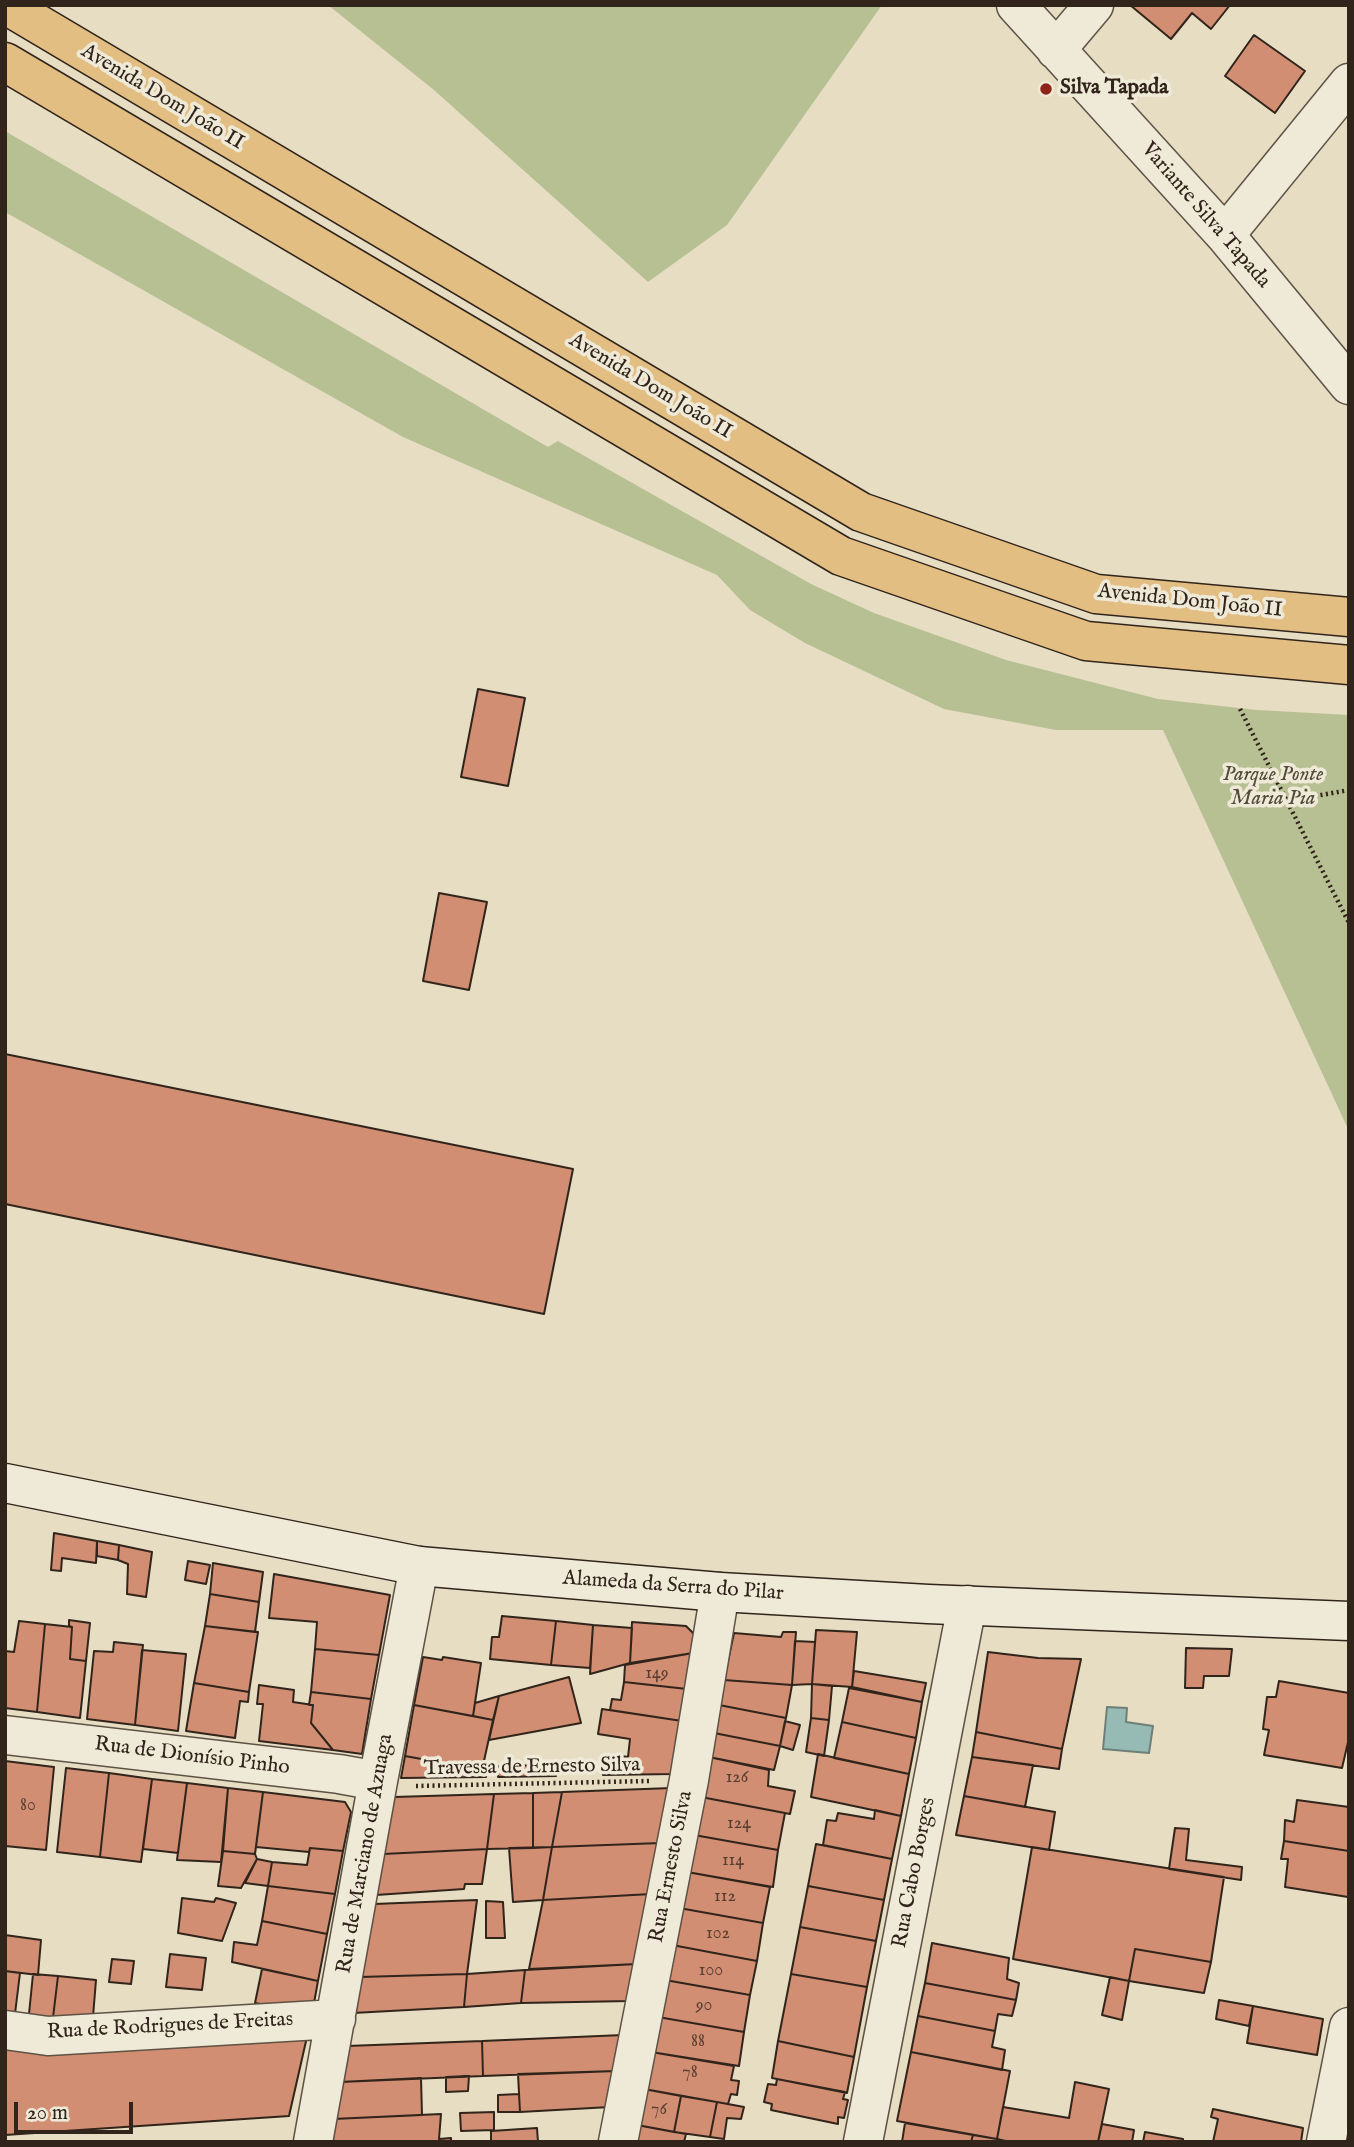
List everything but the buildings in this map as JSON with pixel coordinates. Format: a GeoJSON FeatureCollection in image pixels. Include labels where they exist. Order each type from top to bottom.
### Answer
{"type":"FeatureCollection","features":[{"type":"Feature","properties":{"kind":"main road","name":"Avenida Dom João II"},"geometry":{"type":"LineString","coordinates":[[6,5],[861,512],[1096,594],[1349,617]]}},
{"type":"Feature","properties":{"kind":"main road"},"geometry":{"type":"LineString","coordinates":[[5,62],[841,556],[1086,641],[1349,665]]}},
{"type":"Feature","properties":{"kind":"street","name":"Variante Silva Tapada"},"geometry":{"type":"LineString","coordinates":[[1016,5],[1224,235],[1349,385]]}},
{"type":"Feature","properties":{"kind":"street"},"geometry":{"type":"LineString","coordinates":[[1056,50],[1094,5]]}},
{"type":"Feature","properties":{"kind":"street"},"geometry":{"type":"LineString","coordinates":[[1224,235],[1349,83]]}},
{"type":"Feature","properties":{"kind":"street","name":"Alameda da Serra do Pilar"},"geometry":{"type":"LineString","coordinates":[[5,1483],[419,1566],[720,1592],[928,1604],[1349,1621]]}},
{"type":"Feature","properties":{"kind":"street","name":"Rua de Marciano de Azuaga"},"geometry":{"type":"LineString","coordinates":[[313,2142],[377,1781],[419,1566]]}},
{"type":"Feature","properties":{"kind":"street","name":"Rua Ernesto Silva"},"geometry":{"type":"LineString","coordinates":[[618,2142],[689,1780],[720,1592]]}},
{"type":"Feature","properties":{"kind":"street","name":"Rua Cabo Borges"},"geometry":{"type":"LineString","coordinates":[[863,2142],[967,1605]]}},
{"type":"Feature","properties":{"kind":"street","name":"Rua de Dionísio Pinho"},"geometry":{"type":"LineString","coordinates":[[5,1735],[339,1774],[377,1781]]}},
{"type":"Feature","properties":{"kind":"street","name":"Rua de Rodrigues de Freitas"},"geometry":{"type":"LineString","coordinates":[[5,2030],[48,2036],[336,2019]]}},
{"type":"Feature","properties":{"kind":"street"},"geometry":{"type":"LineString","coordinates":[[1326,2142],[1349,2027]]}},
{"type":"Feature","properties":{"kind":"path"},"geometry":{"type":"LineString","coordinates":[[1240,709],[1349,923]]}},
{"type":"Feature","properties":{"kind":"path"},"geometry":{"type":"LineString","coordinates":[[1287,802],[1349,790]]}},
{"type":"Feature","properties":{"kind":"path","name":"Travessa de Ernesto Silva"},"geometry":{"type":"LineString","coordinates":[[377,1781],[398,1787],[689,1780]]}},
{"type":"Feature","properties":{"kind":"green space"},"geometry":{"type":"Polygon","coordinates":[[[328,5],[882,5],[727,225],[648,282],[434,90],[328,5]]]}},
{"type":"Feature","properties":{"kind":"green space","name":"Parque Ponte Maria Pia"},"geometry":{"type":"Polygon","coordinates":[[[5,131],[548,447],[558,441],[811,584],[874,613],[1006,660],[1158,699],[1257,710],[1349,715],[1349,1131],[1163,730],[1056,730],[944,709],[805,643],[750,610],[717,575],[403,437],[5,212],[5,131]]]}},
{"type":"Feature","properties":{"kind":"water"},"geometry":{"type":"Polygon","coordinates":[[[1107,1707],[1127,1708],[1126,1722],[1153,1726],[1149,1753],[1103,1749],[1107,1707]]]}},
{"type":"Feature","properties":{"kind":"place","name":"Silva Tapada"},"geometry":{"type":"Point","coordinates":[1046,89]}}]}
